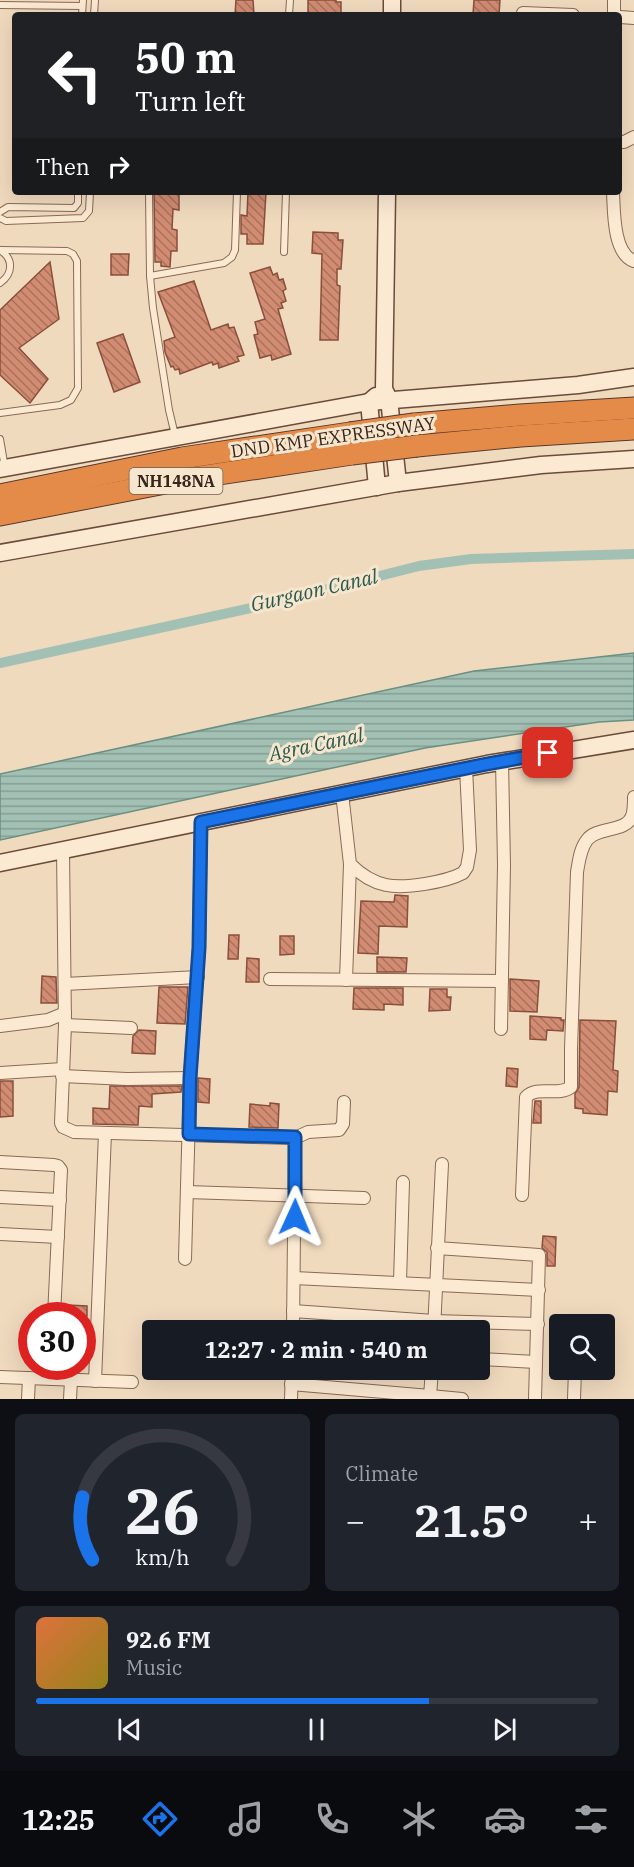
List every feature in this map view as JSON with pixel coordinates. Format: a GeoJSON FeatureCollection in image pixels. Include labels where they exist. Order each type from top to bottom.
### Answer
{"type":"FeatureCollection","features":[{"type":"Feature","properties":{"kind":"highway","name":"DND KMP EXPRESSWAY"},"geometry":{"type":"LineString","coordinates":[[0,515],[186,479],[351,443],[414,424],[634,408]]}},
{"type":"Feature","properties":{"kind":"highway","name":"DND KMP EXPRESSWAY"},"geometry":{"type":"LineString","coordinates":[[0,495],[182,458],[351,443],[417,446],[521,436],[634,429]]}},
{"type":"Feature","properties":{"kind":"street"},"geometry":{"type":"LineString","coordinates":[[387,195],[387,394],[398,483]]}},
{"type":"Feature","properties":{"kind":"street"},"geometry":{"type":"LineString","coordinates":[[613,195],[614,220],[620,245],[625,255],[634,261]]}},
{"type":"Feature","properties":{"kind":"street"},"geometry":{"type":"LineString","coordinates":[[3,469],[369,402],[387,394],[578,385],[634,377]]}},
{"type":"Feature","properties":{"kind":"street"},"geometry":{"type":"LineString","coordinates":[[369,402],[377,487]]}},
{"type":"Feature","properties":{"kind":"street"},"geometry":{"type":"LineString","coordinates":[[0,553],[398,483],[541,465],[634,459]]}},
{"type":"Feature","properties":{"kind":"street"},"geometry":{"type":"LineString","coordinates":[[0,863],[502,761],[634,740]]}},
{"type":"Feature","properties":{"kind":"street"},"geometry":{"type":"LineString","coordinates":[[501,1029],[504,865],[502,761]]}},
{"type":"Feature","properties":{"kind":"street"},"geometry":{"type":"LineString","coordinates":[[350,864],[366,877],[386,885],[416,885],[463,873],[467,867],[470,850],[466,768]]}},
{"type":"Feature","properties":{"kind":"street"},"geometry":{"type":"LineString","coordinates":[[342,793],[350,864],[346,980]]}},
{"type":"Feature","properties":{"kind":"street"},"geometry":{"type":"LineString","coordinates":[[522,1195],[527,1094],[538,1091],[562,1092],[571,1087],[575,919],[580,855],[589,838],[596,833],[629,822],[632,817],[634,797]]}},
{"type":"Feature","properties":{"kind":"street"},"geometry":{"type":"LineString","coordinates":[[185,1259],[190,1078],[198,977],[201,822]]}},
{"type":"Feature","properties":{"kind":"street"},"geometry":{"type":"LineString","coordinates":[[63,850],[65,984],[61,1119],[63,1127],[74,1132],[295,1137],[308,1132],[339,1130],[343,1124],[344,1102]]}},
{"type":"Feature","properties":{"kind":"street"},"geometry":{"type":"LineString","coordinates":[[65,984],[198,977]]}},
{"type":"Feature","properties":{"kind":"street"},"geometry":{"type":"LineString","coordinates":[[270,979],[502,981]]}},
{"type":"Feature","properties":{"kind":"street"},"geometry":{"type":"LineString","coordinates":[[0,1026],[65,1019],[131,1028]]}},
{"type":"Feature","properties":{"kind":"street"},"geometry":{"type":"LineString","coordinates":[[0,1073],[62,1073],[127,1079],[190,1078]]}},
{"type":"Feature","properties":{"kind":"street"},"geometry":{"type":"LineString","coordinates":[[95,1381],[105,1133]]}},
{"type":"Feature","properties":{"kind":"street"},"geometry":{"type":"LineString","coordinates":[[293,1320],[295,1137]]}},
{"type":"Feature","properties":{"kind":"street"},"geometry":{"type":"LineString","coordinates":[[0,1162],[58,1166],[61,1170],[55,1302]]}},
{"type":"Feature","properties":{"kind":"street"},"geometry":{"type":"LineString","coordinates":[[434,1320],[442,1164]]}},
{"type":"Feature","properties":{"kind":"street"},"geometry":{"type":"LineString","coordinates":[[400,1282],[403,1182]]}},
{"type":"Feature","properties":{"kind":"street"},"geometry":{"type":"LineString","coordinates":[[187,1192],[364,1198]]}},
{"type":"Feature","properties":{"kind":"street"},"geometry":{"type":"LineString","coordinates":[[0,1197],[60,1200]]}},
{"type":"Feature","properties":{"kind":"street"},"geometry":{"type":"LineString","coordinates":[[0,1234],[58,1237]]}},
{"type":"Feature","properties":{"kind":"street"},"geometry":{"type":"LineString","coordinates":[[437,1248],[539,1255],[535,1399]]}},
{"type":"Feature","properties":{"kind":"street"},"geometry":{"type":"LineString","coordinates":[[294,1278],[539,1290]]}},
{"type":"Feature","properties":{"kind":"street"},"geometry":{"type":"LineString","coordinates":[[293,1311],[378,1320]]}},
{"type":"Feature","properties":{"kind":"street"},"geometry":{"type":"LineString","coordinates":[[490,1325],[538,1324]]}},
{"type":"Feature","properties":{"kind":"street"},"geometry":{"type":"LineString","coordinates":[[490,1360],[536,1362]]}},
{"type":"Feature","properties":{"kind":"street"},"geometry":{"type":"LineString","coordinates":[[0,1377],[18,1378]]}},
{"type":"Feature","properties":{"kind":"street"},"geometry":{"type":"LineString","coordinates":[[28,1399],[29,1380]]}},
{"type":"Feature","properties":{"kind":"street"},"geometry":{"type":"LineString","coordinates":[[70,1399],[71,1380],[132,1382]]}},
{"type":"Feature","properties":{"kind":"street"},"geometry":{"type":"LineString","coordinates":[[291,1380],[291,1399]]}},
{"type":"Feature","properties":{"kind":"street"},"geometry":{"type":"LineString","coordinates":[[430,1396],[431,1380]]}},
{"type":"Feature","properties":{"kind":"street"},"geometry":{"type":"LineString","coordinates":[[574,1399],[575,1380]]}},
{"type":"Feature","properties":{"kind":"street"},"geometry":{"type":"LineString","coordinates":[[291,1384],[455,1399]]}},
{"type":"Feature","properties":{"kind":"lane"},"geometry":{"type":"LineString","coordinates":[[0,5],[82,3]]}},
{"type":"Feature","properties":{"kind":"lane"},"geometry":{"type":"LineString","coordinates":[[0,212],[8,207],[74,208],[78,203],[78,195]]}},
{"type":"Feature","properties":{"kind":"lane"},"geometry":{"type":"LineString","coordinates":[[0,218],[6,221],[83,218],[90,211],[90,195]]}},
{"type":"Feature","properties":{"kind":"lane"},"geometry":{"type":"LineString","coordinates":[[149,195],[150,276],[153,308],[167,403],[175,436]]}},
{"type":"Feature","properties":{"kind":"lane"},"geometry":{"type":"LineString","coordinates":[[150,276],[224,263],[232,257],[236,243],[237,195]]}},
{"type":"Feature","properties":{"kind":"lane"},"geometry":{"type":"LineString","coordinates":[[284,252],[286,195]]}},
{"type":"Feature","properties":{"kind":"lane"},"geometry":{"type":"LineString","coordinates":[[0,250],[9,259],[11,266],[10,273],[0,283]]}},
{"type":"Feature","properties":{"kind":"lane"},"geometry":{"type":"LineString","coordinates":[[0,250],[67,251],[73,254],[77,261],[78,388],[71,400],[60,405],[0,413]]}},
{"type":"Feature","properties":{"kind":"lane"},"geometry":{"type":"LineString","coordinates":[[0,439],[3,469]]}},
{"type":"Feature","properties":{"kind":"water","name":"Agra Canal"},"geometry":{"type":"Polygon","coordinates":[[[634,653],[634,720],[599,722],[425,748],[0,840],[0,774],[474,671],[634,653]]]}},
{"type":"Feature","properties":{"kind":"building"},"geometry":{"type":"Polygon","coordinates":[[[236,0],[253,0],[254,12],[235,12],[236,0]]]}},
{"type":"Feature","properties":{"kind":"building"},"geometry":{"type":"Polygon","coordinates":[[[308,0],[341,2],[341,12],[308,12],[308,0]]]}},
{"type":"Feature","properties":{"kind":"building"},"geometry":{"type":"Polygon","coordinates":[[[474,0],[500,0],[499,12],[473,12],[474,0]]]}},
{"type":"Feature","properties":{"kind":"building"},"geometry":{"type":"Polygon","coordinates":[[[154,195],[179,195],[179,210],[173,209],[172,229],[177,230],[177,251],[171,251],[170,267],[161,266],[161,262],[155,262],[154,195]]]}},
{"type":"Feature","properties":{"kind":"building"},"geometry":{"type":"Polygon","coordinates":[[[248,195],[266,195],[263,244],[247,244],[247,234],[241,234],[241,215],[247,216],[248,195]]]}},
{"type":"Feature","properties":{"kind":"building"},"geometry":{"type":"Polygon","coordinates":[[[313,232],[338,233],[338,240],[343,240],[341,269],[337,269],[337,285],[340,286],[338,340],[320,340],[322,254],[312,253],[313,232]]]}},
{"type":"Feature","properties":{"kind":"building"},"geometry":{"type":"Polygon","coordinates":[[[111,254],[129,254],[128,275],[111,275],[111,254]]]}},
{"type":"Feature","properties":{"kind":"building"},"geometry":{"type":"Polygon","coordinates":[[[50,262],[59,319],[19,348],[48,379],[30,403],[0,375],[0,310],[50,262]]]}},
{"type":"Feature","properties":{"kind":"building"},"geometry":{"type":"Polygon","coordinates":[[[270,267],[273,275],[277,273],[279,280],[283,279],[286,289],[283,291],[286,301],[281,303],[283,308],[278,309],[291,354],[272,360],[271,355],[260,358],[254,335],[258,334],[255,322],[265,319],[250,273],[270,267]]]}},
{"type":"Feature","properties":{"kind":"building"},"geometry":{"type":"Polygon","coordinates":[[[194,281],[211,330],[228,324],[229,328],[234,327],[244,355],[237,357],[239,361],[219,368],[218,363],[213,365],[212,362],[180,374],[179,369],[175,370],[173,366],[171,367],[165,352],[164,341],[175,337],[158,292],[194,281]]]}},
{"type":"Feature","properties":{"kind":"building"},"geometry":{"type":"Polygon","coordinates":[[[123,334],[140,382],[114,392],[97,343],[123,334]]]}},
{"type":"Feature","properties":{"kind":"building"},"geometry":{"type":"Polygon","coordinates":[[[395,895],[408,896],[407,927],[379,926],[378,954],[358,953],[361,901],[394,902],[395,895]]]}},
{"type":"Feature","properties":{"kind":"building"},"geometry":{"type":"Polygon","coordinates":[[[229,935],[239,935],[238,959],[228,959],[229,935]]]}},
{"type":"Feature","properties":{"kind":"building"},"geometry":{"type":"Polygon","coordinates":[[[280,936],[294,936],[294,954],[280,955],[280,936]]]}},
{"type":"Feature","properties":{"kind":"building"},"geometry":{"type":"Polygon","coordinates":[[[377,957],[407,958],[406,972],[377,972],[377,957]]]}},
{"type":"Feature","properties":{"kind":"building"},"geometry":{"type":"Polygon","coordinates":[[[247,958],[259,959],[259,982],[246,982],[247,958]]]}},
{"type":"Feature","properties":{"kind":"building"},"geometry":{"type":"Polygon","coordinates":[[[42,976],[56,977],[57,1003],[41,1003],[42,976]]]}},
{"type":"Feature","properties":{"kind":"building"},"geometry":{"type":"Polygon","coordinates":[[[510,979],[539,981],[537,1012],[510,1011],[510,979]]]}},
{"type":"Feature","properties":{"kind":"building"},"geometry":{"type":"Polygon","coordinates":[[[159,987],[188,987],[185,1024],[157,1023],[159,987]]]}},
{"type":"Feature","properties":{"kind":"building"},"geometry":{"type":"Polygon","coordinates":[[[354,988],[403,988],[403,1005],[384,1004],[384,1010],[353,1009],[354,988]]]}},
{"type":"Feature","properties":{"kind":"building"},"geometry":{"type":"Polygon","coordinates":[[[430,989],[447,989],[447,997],[451,997],[450,1010],[429,1011],[430,989]]]}},
{"type":"Feature","properties":{"kind":"building"},"geometry":{"type":"Polygon","coordinates":[[[530,1016],[561,1018],[564,1020],[563,1031],[547,1030],[546,1040],[530,1039],[530,1016]]]}},
{"type":"Feature","properties":{"kind":"building"},"geometry":{"type":"Polygon","coordinates":[[[580,1020],[616,1021],[613,1070],[618,1071],[617,1092],[608,1091],[607,1115],[583,1113],[583,1109],[575,1108],[575,1094],[579,1087],[580,1020]]]}},
{"type":"Feature","properties":{"kind":"building"},"geometry":{"type":"Polygon","coordinates":[[[139,1030],[156,1031],[155,1054],[132,1053],[133,1036],[139,1030]]]}},
{"type":"Feature","properties":{"kind":"building"},"geometry":{"type":"Polygon","coordinates":[[[507,1068],[518,1069],[517,1087],[506,1086],[507,1068]]]}},
{"type":"Feature","properties":{"kind":"building"},"geometry":{"type":"Polygon","coordinates":[[[198,1078],[210,1079],[209,1103],[198,1102],[198,1078]]]}},
{"type":"Feature","properties":{"kind":"building"},"geometry":{"type":"Polygon","coordinates":[[[0,1081],[13,1081],[13,1116],[0,1117],[0,1081]]]}},
{"type":"Feature","properties":{"kind":"building"},"geometry":{"type":"Polygon","coordinates":[[[110,1086],[182,1086],[181,1092],[152,1094],[152,1107],[139,1106],[138,1125],[93,1124],[93,1108],[109,1109],[110,1086]]]}},
{"type":"Feature","properties":{"kind":"building"},"geometry":{"type":"Polygon","coordinates":[[[535,1101],[541,1101],[541,1123],[533,1123],[535,1101]]]}},
{"type":"Feature","properties":{"kind":"building"},"geometry":{"type":"Polygon","coordinates":[[[270,1103],[279,1104],[278,1128],[249,1127],[250,1104],[270,1106],[270,1103]]]}},
{"type":"Feature","properties":{"kind":"building"},"geometry":{"type":"Polygon","coordinates":[[[543,1236],[556,1237],[555,1266],[547,1266],[547,1252],[542,1248],[543,1236]]]}},
{"type":"Feature","properties":{"kind":"waterway","name":"Gurgaon Canal"},"geometry":{"type":"LineString","coordinates":[[0,663],[260,606],[419,566],[471,559],[634,554]]}},
{"type":"Feature","properties":{"kind":"route"},"geometry":{"type":"LineString","coordinates":[[295,1217],[295,1137],[189,1134],[190,1078],[199,948],[201,822],[548,753]]}}]}
